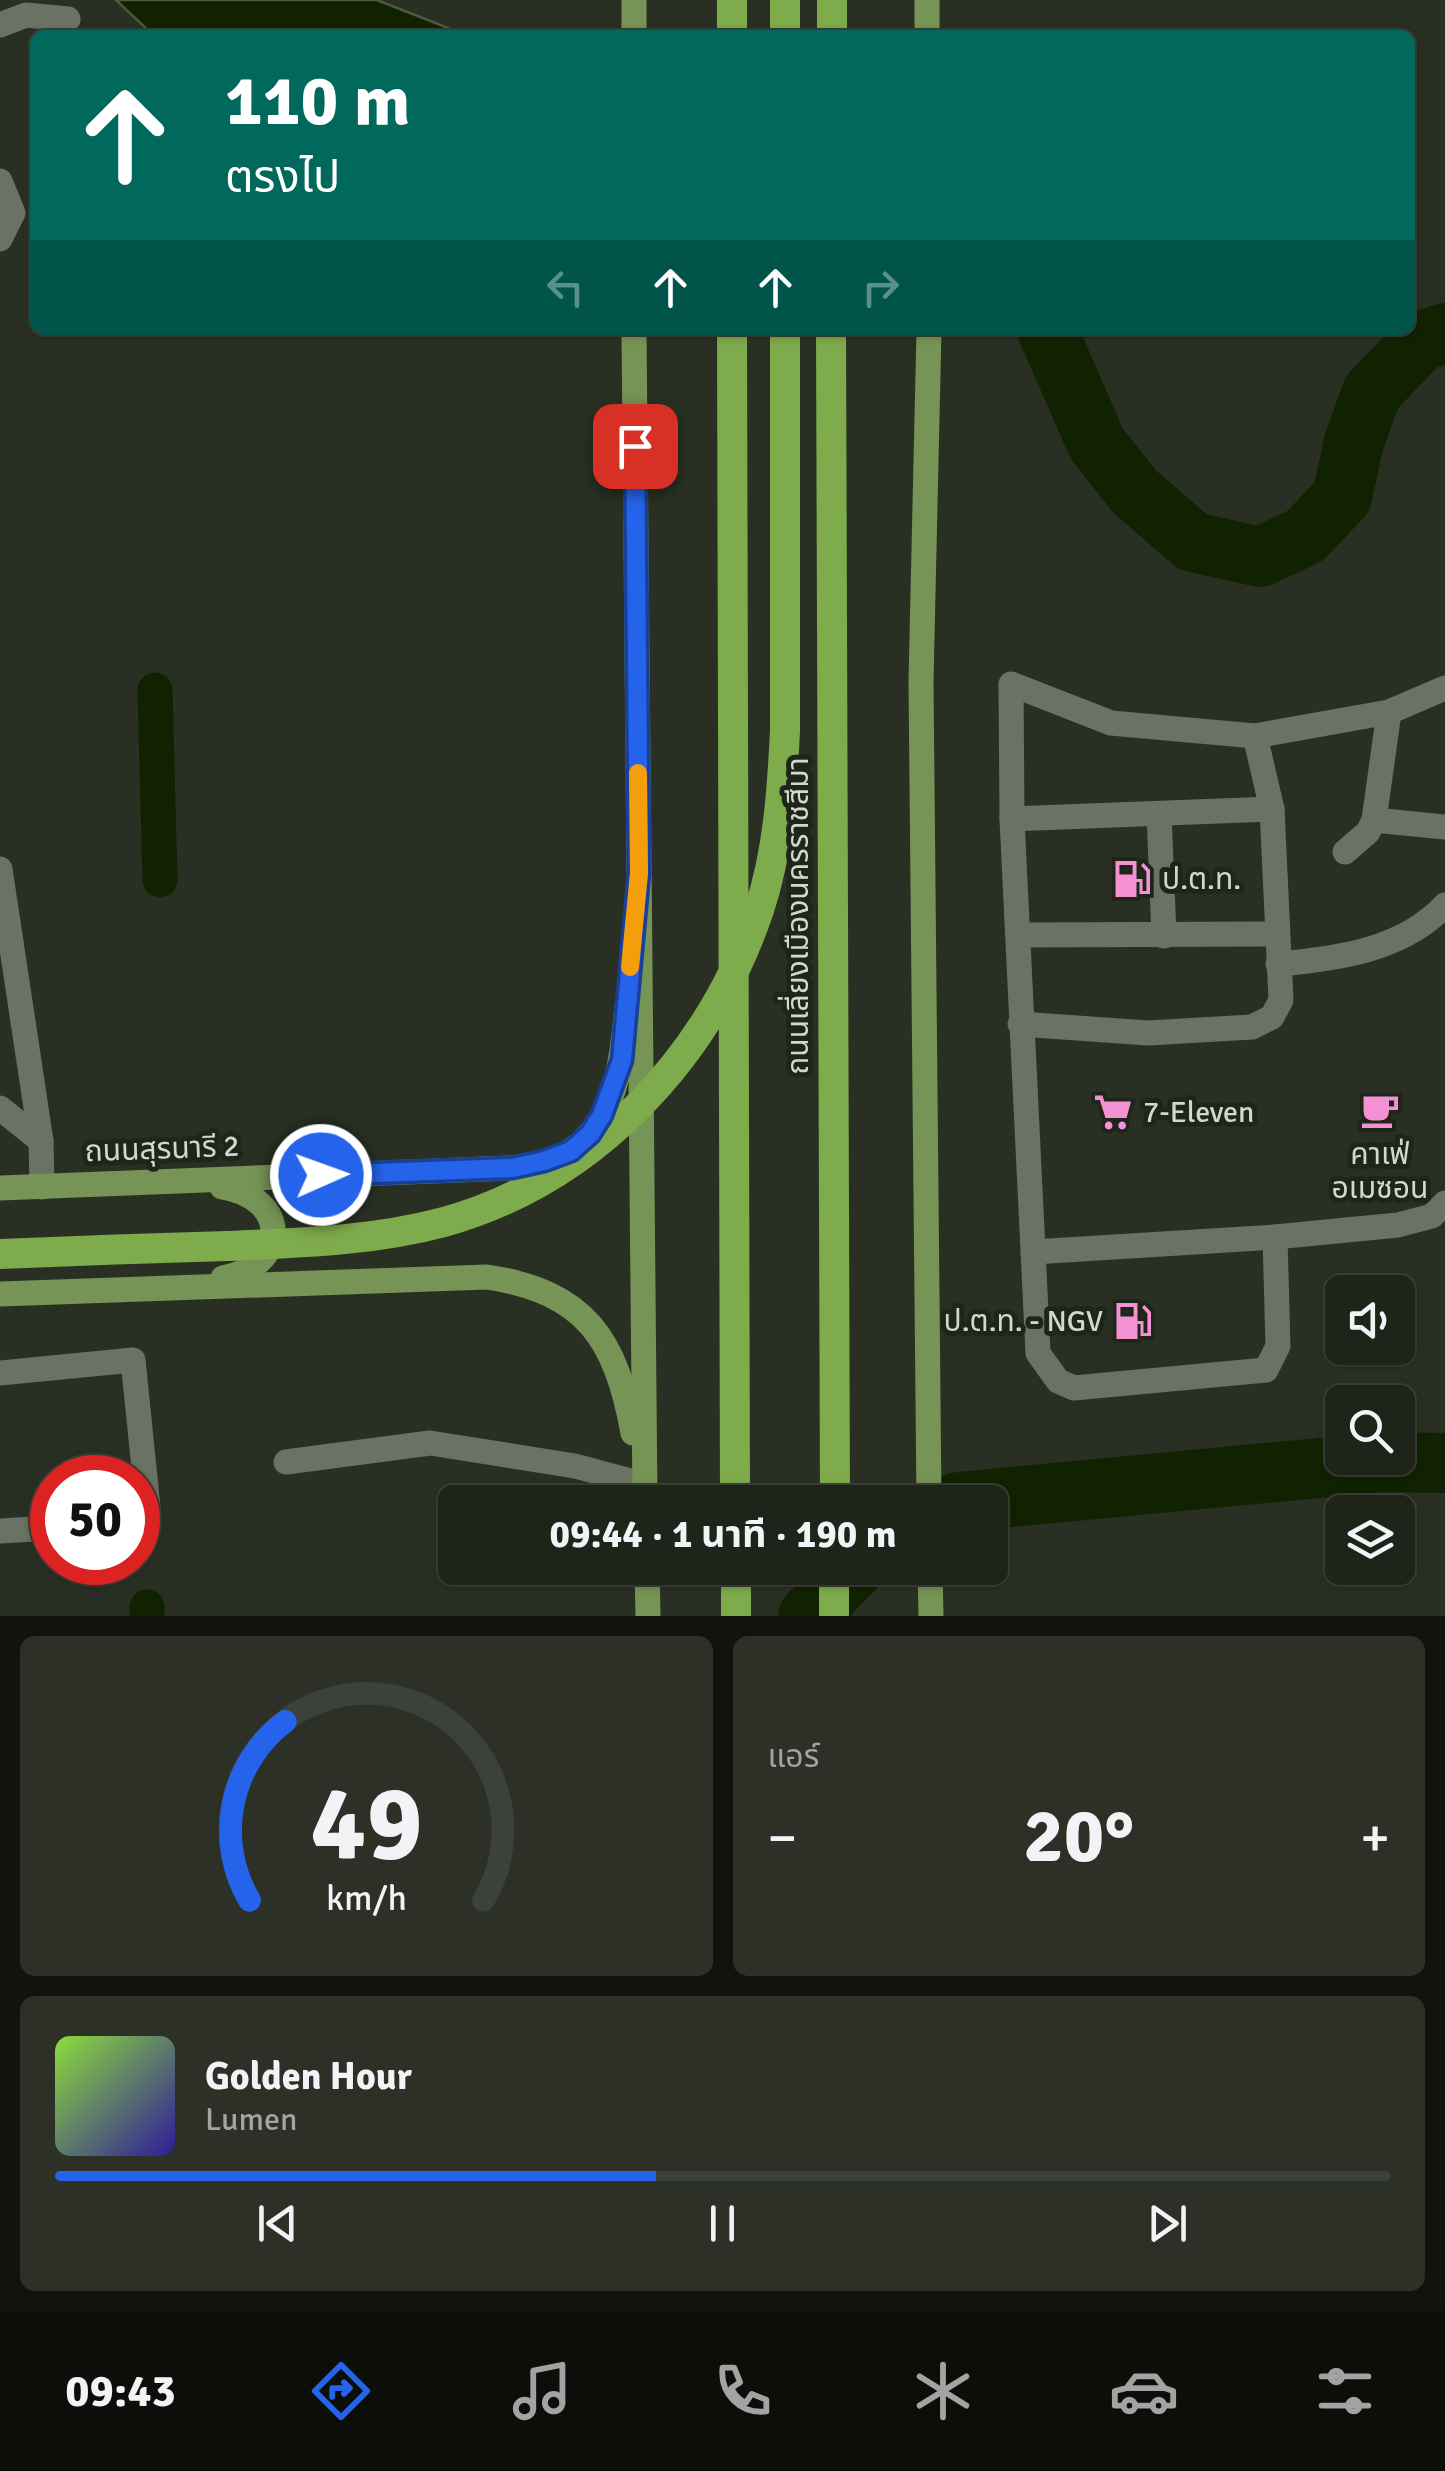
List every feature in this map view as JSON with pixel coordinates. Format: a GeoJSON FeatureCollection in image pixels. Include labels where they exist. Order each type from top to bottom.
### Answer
{"type":"FeatureCollection","features":[{"type":"Feature","properties":{"kind":"highway"},"geometry":{"type":"LineString","coordinates":[[732,0],[732,30]]}},
{"type":"Feature","properties":{"kind":"highway"},"geometry":{"type":"LineString","coordinates":[[785,0],[785,30]]}},
{"type":"Feature","properties":{"kind":"highway"},"geometry":{"type":"LineString","coordinates":[[832,0],[832,30]]}},
{"type":"Feature","properties":{"kind":"highway"},"geometry":{"type":"LineString","coordinates":[[732,335],[736,1485]]}},
{"type":"Feature","properties":{"kind":"highway"},"geometry":{"type":"LineString","coordinates":[[0,1254],[324,1242],[442,1222],[514,1196],[578,1160],[607,1138],[664,1078],[695,1036],[742,951],[760,908],[782,796],[785,335]]}},
{"type":"Feature","properties":{"kind":"highway","name":"ถนนเลี่ยงเมืองนครราชสีมา"},"geometry":{"type":"LineString","coordinates":[[832,335],[834,1485]]}},
{"type":"Feature","properties":{"kind":"highway"},"geometry":{"type":"LineString","coordinates":[[736,1585],[736,1616]]}},
{"type":"Feature","properties":{"kind":"highway"},"geometry":{"type":"LineString","coordinates":[[834,1585],[834,1616]]}},
{"type":"Feature","properties":{"kind":"main road"},"geometry":{"type":"LineString","coordinates":[[634,0],[634,30]]}},
{"type":"Feature","properties":{"kind":"main road"},"geometry":{"type":"LineString","coordinates":[[926,0],[927,30]]}},
{"type":"Feature","properties":{"kind":"main road"},"geometry":{"type":"LineString","coordinates":[[634,335],[643,1485]]}},
{"type":"Feature","properties":{"kind":"main road"},"geometry":{"type":"LineString","coordinates":[[929,335],[922,681],[929,1485]]}},
{"type":"Feature","properties":{"kind":"main road","name":"ถนนสุรนารี 2"},"geometry":{"type":"LineString","coordinates":[[0,1188],[512,1168],[571,1151],[590,1134],[602,1115],[622,1060],[639,873]]}},
{"type":"Feature","properties":{"kind":"main road"},"geometry":{"type":"LineString","coordinates":[[168,1182],[224,1187],[248,1194],[260,1202],[272,1226],[268,1253],[247,1272],[172,1288]]}},
{"type":"Feature","properties":{"kind":"main road"},"geometry":{"type":"LineString","coordinates":[[0,1294],[488,1278],[525,1283],[561,1298],[608,1348],[624,1382],[642,1485]]}},
{"type":"Feature","properties":{"kind":"main road"},"geometry":{"type":"LineString","coordinates":[[647,1585],[648,1616]]}},
{"type":"Feature","properties":{"kind":"main road"},"geometry":{"type":"LineString","coordinates":[[930,1585],[930,1616]]}},
{"type":"Feature","properties":{"kind":"street"},"geometry":{"type":"LineString","coordinates":[[44,0],[78,27]]}},
{"type":"Feature","properties":{"kind":"street"},"geometry":{"type":"LineString","coordinates":[[0,25],[26,15],[78,27]]}},
{"type":"Feature","properties":{"kind":"street"},"geometry":{"type":"LineString","coordinates":[[0,181],[13,213],[0,238]]}},
{"type":"Feature","properties":{"kind":"street"},"geometry":{"type":"LineString","coordinates":[[1276,1237],[1278,1346],[1266,1370],[1074,1388],[1058,1381],[1038,1353],[1012,819],[1012,684],[1110,723],[1255,736],[1389,712],[1445,688]]}},
{"type":"Feature","properties":{"kind":"street"},"geometry":{"type":"LineString","coordinates":[[1345,852],[1368,832],[1374,820],[1389,712]]}},
{"type":"Feature","properties":{"kind":"street"},"geometry":{"type":"LineString","coordinates":[[1020,1024],[1148,1033],[1252,1027],[1272,1017],[1281,1000],[1272,809],[1255,736]]}},
{"type":"Feature","properties":{"kind":"street"},"geometry":{"type":"LineString","coordinates":[[1012,819],[1272,809]]}},
{"type":"Feature","properties":{"kind":"street"},"geometry":{"type":"LineString","coordinates":[[1158,814],[1164,936]]}},
{"type":"Feature","properties":{"kind":"street"},"geometry":{"type":"LineString","coordinates":[[1374,820],[1445,827]]}},
{"type":"Feature","properties":{"kind":"street"},"geometry":{"type":"LineString","coordinates":[[0,870],[42,1141],[42,1187]]}},
{"type":"Feature","properties":{"kind":"street"},"geometry":{"type":"LineString","coordinates":[[1278,964],[1333,959],[1378,947],[1432,920],[1445,905]]}},
{"type":"Feature","properties":{"kind":"street"},"geometry":{"type":"LineString","coordinates":[[1018,935],[1277,934]]}},
{"type":"Feature","properties":{"kind":"street"},"geometry":{"type":"LineString","coordinates":[[0,1108],[42,1141]]}},
{"type":"Feature","properties":{"kind":"street"},"geometry":{"type":"LineString","coordinates":[[1033,1252],[1398,1225],[1432,1216],[1445,1203]]}},
{"type":"Feature","properties":{"kind":"street"},"geometry":{"type":"LineString","coordinates":[[0,1373],[133,1360],[143,1455]]}},
{"type":"Feature","properties":{"kind":"street"},"geometry":{"type":"LineString","coordinates":[[286,1462],[430,1443],[574,1466],[623,1485]]}},
{"type":"Feature","properties":{"kind":"street"},"geometry":{"type":"LineString","coordinates":[[0,1532],[30,1530]]}},
{"type":"Feature","properties":{"kind":"shaded area"},"geometry":{"type":"Polygon","coordinates":[[[116,0],[377,0],[453,30],[148,30],[116,0]]]}},
{"type":"Feature","properties":{"kind":"shaded area"},"geometry":{"type":"Polygon","coordinates":[[[1032,335],[1065,335],[1097,444],[1032,335]]]}},
{"type":"Feature","properties":{"kind":"waterway"},"geometry":{"type":"LineString","coordinates":[[1049,335],[1097,444],[1135,492],[1193,542],[1260,557],[1305,536],[1342,497],[1354,442],[1372,392],[1421,341],[1445,333]]}},
{"type":"Feature","properties":{"kind":"waterway"},"geometry":{"type":"LineString","coordinates":[[155,690],[160,880]]}},
{"type":"Feature","properties":{"kind":"waterway"},"geometry":{"type":"LineString","coordinates":[[1008,1497],[1382,1462],[1445,1463]]}},
{"type":"Feature","properties":{"kind":"waterway"},"geometry":{"type":"LineString","coordinates":[[808,1616],[838,1585]]}},
{"type":"Feature","properties":{"kind":"waterway"},"geometry":{"type":"LineString","coordinates":[[147,1607],[147,1616]]}},
{"type":"Feature","properties":{"kind":"slow traffic"},"geometry":{"type":"LineString","coordinates":[[630,967],[639,873],[638,773]]}},
{"type":"Feature","properties":{"kind":"place","name":"ป.ต.ท."},"geometry":{"type":"Point","coordinates":[1132,879]}},
{"type":"Feature","properties":{"kind":"place","name":"คาเฟ่ อเมซอน"},"geometry":{"type":"Point","coordinates":[1380,1110]}},
{"type":"Feature","properties":{"kind":"place","name":"7-Eleven"},"geometry":{"type":"Point","coordinates":[1113,1112]}},
{"type":"Feature","properties":{"kind":"place","name":"ป.ต.ท. - NGV"},"geometry":{"type":"Point","coordinates":[1133,1321]}},
{"type":"Feature","properties":{"kind":"route"},"geometry":{"type":"LineString","coordinates":[[321,1175],[512,1168],[544,1161],[571,1151],[590,1134],[613,1090],[622,1060],[639,873],[635,446]]}}]}
